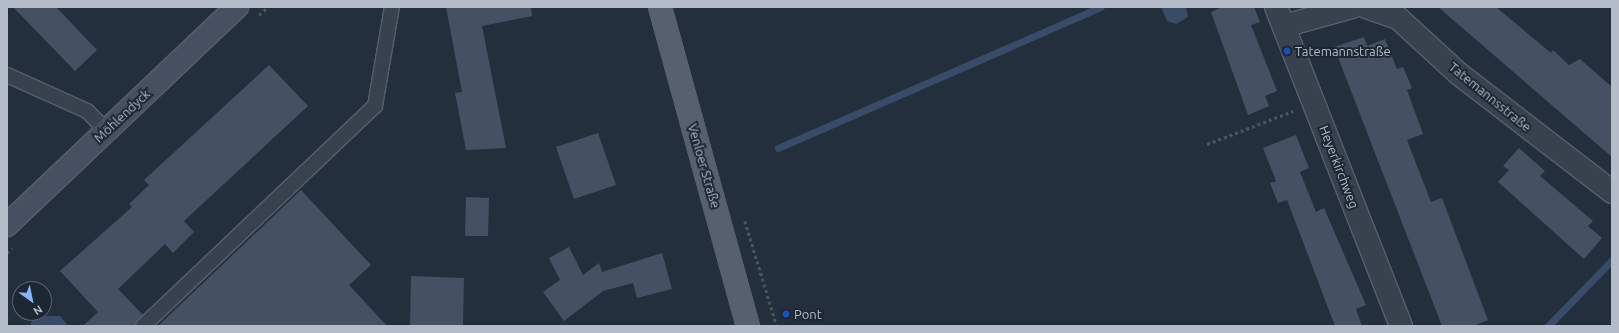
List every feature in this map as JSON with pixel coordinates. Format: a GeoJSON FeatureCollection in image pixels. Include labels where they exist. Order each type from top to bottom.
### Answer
{"type":"FeatureCollection","features":[{"type":"Feature","properties":{"kind":"main road","name":"Venloer Straße"},"geometry":{"type":"LineString","coordinates":[[660,7],[748,326]]}},
{"type":"Feature","properties":{"kind":"street","name":"Möhlendyck"},"geometry":{"type":"LineString","coordinates":[[7,225],[237,7]]}},
{"type":"Feature","properties":{"kind":"street"},"geometry":{"type":"LineString","coordinates":[[1280,16],[1352,7]]}},
{"type":"Feature","properties":{"kind":"street","name":"Tatemannsstraße"},"geometry":{"type":"LineString","coordinates":[[1366,7],[1398,18],[1460,74],[1612,192]]}},
{"type":"Feature","properties":{"kind":"street","name":"Heyerkirchweg"},"geometry":{"type":"LineString","coordinates":[[1280,16],[1402,326]]}},
{"type":"Feature","properties":{"kind":"lane"},"geometry":{"type":"LineString","coordinates":[[143,326],[375,106],[392,7]]}},
{"type":"Feature","properties":{"kind":"lane"},"geometry":{"type":"LineString","coordinates":[[7,75],[87,111],[106,131]]}},
{"type":"Feature","properties":{"kind":"path"},"geometry":{"type":"LineString","coordinates":[[1207,144],[1314,103]]}},
{"type":"Feature","properties":{"kind":"water"},"geometry":{"type":"Polygon","coordinates":[[[1161,7],[1186,7],[1188,17],[1176,24],[1167,21],[1161,7]]]}},
{"type":"Feature","properties":{"kind":"water"},"geometry":{"type":"Polygon","coordinates":[[[52,316],[60,316],[68,326],[31,326],[31,322],[52,321],[52,316]]]}},
{"type":"Feature","properties":{"kind":"building"},"geometry":{"type":"Polygon","coordinates":[[[13,7],[56,7],[97,50],[75,71],[13,7]]]}},
{"type":"Feature","properties":{"kind":"building"},"geometry":{"type":"Polygon","coordinates":[[[446,7],[531,7],[532,16],[482,26],[506,148],[466,150],[455,93],[462,92],[446,7]]]}},
{"type":"Feature","properties":{"kind":"building"},"geometry":{"type":"Polygon","coordinates":[[[1222,7],[1254,7],[1260,22],[1251,25],[1277,91],[1265,96],[1269,106],[1248,115],[1211,12],[1222,7]]]}},
{"type":"Feature","properties":{"kind":"building"},"geometry":{"type":"Polygon","coordinates":[[[1438,7],[1496,7],[1551,53],[1553,50],[1569,65],[1580,59],[1612,87],[1612,157],[1438,7]]]}},
{"type":"Feature","properties":{"kind":"building"},"geometry":{"type":"Polygon","coordinates":[[[1364,37],[1367,46],[1385,39],[1397,69],[1403,67],[1412,88],[1407,90],[1423,134],[1407,140],[1431,202],[1442,198],[1488,320],[1473,326],[1442,326],[1334,47],[1364,37]]]}},
{"type":"Feature","properties":{"kind":"building"},"geometry":{"type":"Polygon","coordinates":[[[269,65],[308,106],[184,221],[194,232],[173,253],[165,244],[118,289],[143,315],[135,326],[83,326],[98,312],[60,271],[132,207],[129,204],[149,185],[144,180],[269,65]]]}},
{"type":"Feature","properties":{"kind":"building"},"geometry":{"type":"Polygon","coordinates":[[[598,133],[616,185],[574,199],[556,147],[598,133]]]}},
{"type":"Feature","properties":{"kind":"building"},"geometry":{"type":"Polygon","coordinates":[[[1296,135],[1309,168],[1300,172],[1316,212],[1324,208],[1366,305],[1356,309],[1362,326],[1335,326],[1287,200],[1278,203],[1270,183],[1276,181],[1263,148],[1296,135]]]}},
{"type":"Feature","properties":{"kind":"building"},"geometry":{"type":"Polygon","coordinates":[[[1519,148],[1545,171],[1540,176],[1593,221],[1588,226],[1602,238],[1584,259],[1498,182],[1509,170],[1503,166],[1519,148]]]}},
{"type":"Feature","properties":{"kind":"building"},"geometry":{"type":"Polygon","coordinates":[[[301,190],[371,265],[349,285],[387,326],[158,326],[301,190]]]}},
{"type":"Feature","properties":{"kind":"building"},"geometry":{"type":"Polygon","coordinates":[[[466,197],[489,198],[488,236],[465,236],[466,197]]]}},
{"type":"Feature","properties":{"kind":"building"},"geometry":{"type":"Polygon","coordinates":[[[569,247],[583,275],[599,263],[602,272],[662,253],[672,289],[637,298],[633,283],[603,291],[564,321],[543,292],[560,280],[549,258],[569,247]]]}},
{"type":"Feature","properties":{"kind":"building"},"geometry":{"type":"Polygon","coordinates":[[[411,276],[464,278],[463,326],[410,326],[411,276]]]}},
{"type":"Feature","properties":{"kind":"waterway"},"geometry":{"type":"LineString","coordinates":[[778,148],[1101,7]]}},
{"type":"Feature","properties":{"kind":"waterway"},"geometry":{"type":"LineString","coordinates":[[1548,326],[1612,260]]}},
{"type":"Feature","properties":{"kind":"place","name":"Tatemannstraße"},"geometry":{"type":"Point","coordinates":[1287,51]}},
{"type":"Feature","properties":{"kind":"place","name":"Pont"},"geometry":{"type":"Point","coordinates":[786,314]}}]}
